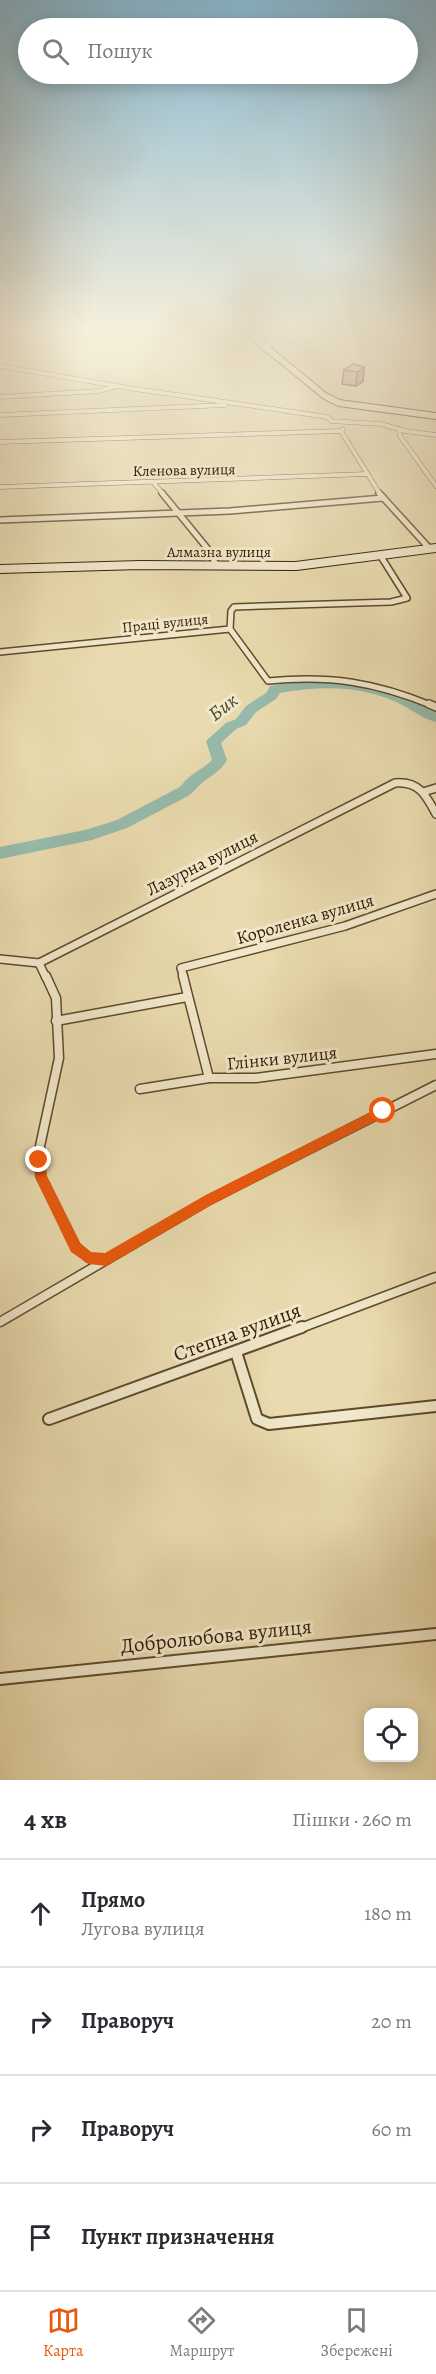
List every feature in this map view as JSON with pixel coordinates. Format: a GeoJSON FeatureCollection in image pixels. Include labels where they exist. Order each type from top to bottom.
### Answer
{"type":"FeatureCollection","features":[{"type":"Feature","properties":{"kind":"main road"},"geometry":{"type":"LineString","coordinates":[[407,412],[436,416]]}},
{"type":"Feature","properties":{"kind":"main road","name":"Алмазна вулиця"},"geometry":{"type":"LineString","coordinates":[[0,570],[296,566],[433,548]]}},
{"type":"Feature","properties":{"kind":"street"},"geometry":{"type":"LineString","coordinates":[[0,415],[81,412]]}},
{"type":"Feature","properties":{"kind":"street"},"geometry":{"type":"LineString","coordinates":[[293,412],[328,417],[383,498],[433,548]]}},
{"type":"Feature","properties":{"kind":"street"},"geometry":{"type":"LineString","coordinates":[[331,421],[381,424],[436,435]]}},
{"type":"Feature","properties":{"kind":"street"},"geometry":{"type":"LineString","coordinates":[[0,442],[249,436],[339,431],[350,422]]}},
{"type":"Feature","properties":{"kind":"street"},"geometry":{"type":"LineString","coordinates":[[399,429],[400,436],[436,486]]}},
{"type":"Feature","properties":{"kind":"street","name":"Кленова вулиця"},"geometry":{"type":"LineString","coordinates":[[0,487],[367,474]]}},
{"type":"Feature","properties":{"kind":"street"},"geometry":{"type":"LineString","coordinates":[[153,482],[207,548],[217,566]]}},
{"type":"Feature","properties":{"kind":"street"},"geometry":{"type":"LineString","coordinates":[[0,520],[230,511],[383,498]]}},
{"type":"Feature","properties":{"kind":"street","name":"Праці вулиця"},"geometry":{"type":"LineString","coordinates":[[0,652],[230,629],[231,611],[234,608],[391,602],[407,598],[380,555]]}},
{"type":"Feature","properties":{"kind":"street"},"geometry":{"type":"LineString","coordinates":[[230,629],[268,681],[308,676],[358,679],[412,696],[436,707]]}},
{"type":"Feature","properties":{"kind":"street","name":"Лазурна вулиця"},"geometry":{"type":"LineString","coordinates":[[39,963],[72,943],[165,900],[362,798],[395,783],[406,781],[416,784]]}},
{"type":"Feature","properties":{"kind":"street"},"geometry":{"type":"LineString","coordinates":[[416,784],[436,814]]}},
{"type":"Feature","properties":{"kind":"street"},"geometry":{"type":"LineString","coordinates":[[423,792],[436,788]]}},
{"type":"Feature","properties":{"kind":"street","name":"Короленка вулиця"},"geometry":{"type":"LineString","coordinates":[[181,968],[345,926],[436,894]]}},
{"type":"Feature","properties":{"kind":"street"},"geometry":{"type":"LineString","coordinates":[[0,959],[39,963],[56,999],[59,1058],[40,1146],[41,1177],[75,1247],[89,1258],[106,1260]]}},
{"type":"Feature","properties":{"kind":"street","name":"Глінки вулиця"},"geometry":{"type":"LineString","coordinates":[[181,968],[209,1078],[256,1078],[436,1054]]}},
{"type":"Feature","properties":{"kind":"street"},"geometry":{"type":"LineString","coordinates":[[56,1021],[187,998]]}},
{"type":"Feature","properties":{"kind":"street"},"geometry":{"type":"LineString","coordinates":[[140,1089],[209,1078]]}},
{"type":"Feature","properties":{"kind":"street"},"geometry":{"type":"LineString","coordinates":[[0,1322],[209,1200],[436,1085]]}},
{"type":"Feature","properties":{"kind":"street","name":"Степна вулиця"},"geometry":{"type":"LineString","coordinates":[[49,1419],[236,1352],[436,1276]]}},
{"type":"Feature","properties":{"kind":"street"},"geometry":{"type":"LineString","coordinates":[[236,1352],[257,1419],[269,1424],[436,1406]]}},
{"type":"Feature","properties":{"kind":"street","name":"Добролюбова вулиця"},"geometry":{"type":"LineString","coordinates":[[0,1679],[436,1634]]}},
{"type":"Feature","properties":{"kind":"waterway","name":"Бик"},"geometry":{"type":"LineString","coordinates":[[0,853],[86,836],[122,824],[183,792],[192,786],[192,782],[210,772],[220,760],[213,741],[221,737],[231,726],[241,722],[251,709],[271,696],[275,689],[322,683],[369,687],[404,700],[436,717]]}},
{"type":"Feature","properties":{"kind":"route"},"geometry":{"type":"LineString","coordinates":[[39,1160],[41,1177],[75,1247],[89,1258],[106,1260],[209,1200],[383,1111]]}}]}
